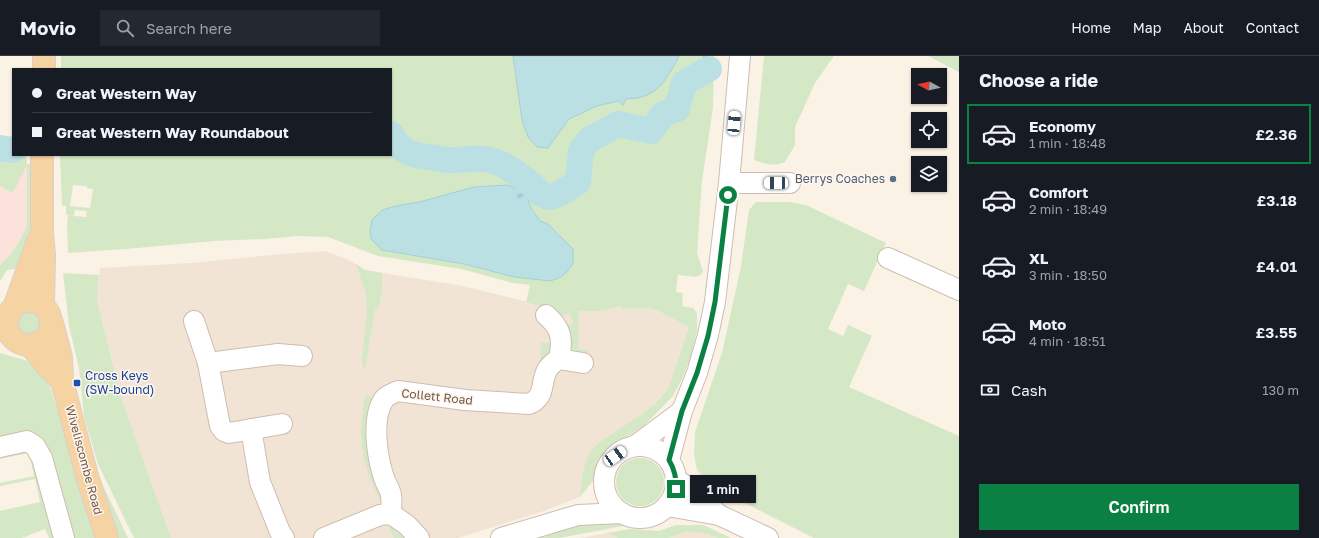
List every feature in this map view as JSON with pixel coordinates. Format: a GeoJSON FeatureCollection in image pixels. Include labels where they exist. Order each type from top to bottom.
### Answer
{"type":"FeatureCollection","features":[{"type":"Feature","properties":{"kind":"main road"},"geometry":{"type":"LineString","coordinates":[[44,56],[44,68]]}},
{"type":"Feature","properties":{"kind":"main road"},"geometry":{"type":"LineString","coordinates":[[15,342],[38,343],[45,338],[50,331],[42,233],[42,160]]}},
{"type":"Feature","properties":{"kind":"main road"},"geometry":{"type":"LineString","coordinates":[[42,233],[8,314],[8,330],[15,342],[48,367],[62,381]]}},
{"type":"Feature","properties":{"kind":"main road"},"geometry":{"type":"LineString","coordinates":[[8,314],[20,302],[29,300],[34,301],[48,314]]}},
{"type":"Feature","properties":{"kind":"main road","name":"Wiveliscombe Road"},"geometry":{"type":"LineString","coordinates":[[48,314],[61,357],[62,381],[87,476],[107,538]]}},
{"type":"Feature","properties":{"kind":"street"},"geometry":{"type":"LineString","coordinates":[[669,460],[682,411],[697,373],[708,336],[715,302],[729,183],[740,56]]}},
{"type":"Feature","properties":{"kind":"street"},"geometry":{"type":"LineString","coordinates":[[729,183],[790,183]]}},
{"type":"Feature","properties":{"kind":"street"},"geometry":{"type":"LineString","coordinates":[[888,258],[959,290]]}},
{"type":"Feature","properties":{"kind":"street"},"geometry":{"type":"LineString","coordinates":[[546,315],[554,322],[561,336],[562,344],[559,359],[583,363]]}},
{"type":"Feature","properties":{"kind":"street"},"geometry":{"type":"LineString","coordinates":[[194,321],[208,363],[220,426],[224,431],[229,433],[282,424]]}},
{"type":"Feature","properties":{"kind":"street"},"geometry":{"type":"LineString","coordinates":[[208,363],[278,354],[302,356]]}},
{"type":"Feature","properties":{"kind":"street","name":"Collett Road"},"geometry":{"type":"LineString","coordinates":[[391,514],[391,494],[384,478],[376,441],[380,407],[389,395],[398,391],[465,400],[529,404],[537,399],[540,394],[547,370],[559,359]]}},
{"type":"Feature","properties":{"kind":"street"},"geometry":{"type":"LineString","coordinates":[[635,446],[682,411]]}},
{"type":"Feature","properties":{"kind":"street"},"geometry":{"type":"LineString","coordinates":[[251,429],[260,482],[266,500],[284,538]]}},
{"type":"Feature","properties":{"kind":"street"},"geometry":{"type":"LineString","coordinates":[[0,447],[27,441],[35,446],[42,458],[64,538]]}},
{"type":"Feature","properties":{"kind":"street"},"geometry":{"type":"LineString","coordinates":[[635,446],[654,448],[662,453],[669,460],[674,469],[676,480],[676,489],[667,506],[657,514],[645,518],[633,517],[622,512],[614,506],[608,498],[605,488],[605,476],[608,465],[615,456],[625,449],[635,446]]}},
{"type":"Feature","properties":{"kind":"street"},"geometry":{"type":"LineString","coordinates":[[676,480],[694,492],[719,515]]}},
{"type":"Feature","properties":{"kind":"street"},"geometry":{"type":"LineString","coordinates":[[578,515],[605,488]]}},
{"type":"Feature","properties":{"kind":"street"},"geometry":{"type":"LineString","coordinates":[[667,506],[719,515],[768,538]]}},
{"type":"Feature","properties":{"kind":"street"},"geometry":{"type":"LineString","coordinates":[[501,538],[578,515],[622,512]]}},
{"type":"Feature","properties":{"kind":"street"},"geometry":{"type":"LineString","coordinates":[[324,538],[380,515],[391,514],[407,524],[419,538]]}},
{"type":"Feature","properties":{"kind":"shaded area"},"geometry":{"type":"Polygon","coordinates":[[[0,163],[27,164],[27,225],[11,254],[0,265],[0,163]]]}},
{"type":"Feature","properties":{"kind":"shaded area"},"geometry":{"type":"Polygon","coordinates":[[[325,251],[347,259],[365,270],[463,286],[536,304],[550,309],[622,306],[622,309],[647,308],[656,310],[689,327],[668,389],[655,404],[639,416],[582,474],[580,497],[541,512],[458,538],[171,538],[121,397],[97,300],[100,268],[191,263],[325,251]]]}},
{"type":"Feature","properties":{"kind":"shaded area"},"geometry":{"type":"Polygon","coordinates":[[[676,525],[703,525],[731,538],[580,538],[630,529],[659,531],[676,525]]]}},
{"type":"Feature","properties":{"kind":"green space"},"geometry":{"type":"Polygon","coordinates":[[[61,56],[513,56],[522,120],[528,137],[548,148],[569,119],[597,106],[626,99],[642,98],[668,77],[679,56],[714,56],[713,108],[702,181],[697,253],[703,271],[702,274],[696,277],[678,275],[676,292],[683,293],[682,306],[693,308],[697,313],[697,331],[691,356],[682,379],[673,396],[644,426],[608,449],[593,481],[580,497],[582,474],[589,453],[600,442],[655,404],[668,389],[689,327],[656,310],[647,308],[621,309],[622,306],[598,311],[579,311],[578,350],[588,350],[588,352],[576,351],[570,347],[568,343],[565,327],[574,322],[569,313],[560,318],[550,309],[526,302],[530,285],[513,283],[461,269],[378,256],[328,237],[298,236],[215,241],[68,253],[68,215],[66,215],[66,206],[62,205],[60,156],[392,156],[392,68],[61,68],[61,56]],[[73,185],[70,206],[90,208],[93,189],[87,188],[87,186],[73,185]],[[522,191],[419,202],[396,206],[371,239],[382,250],[464,264],[514,277],[550,281],[559,278],[566,273],[560,235],[548,224],[540,221],[531,208],[527,196],[522,191]],[[75,210],[74,216],[86,217],[87,211],[75,210]]]}},
{"type":"Feature","properties":{"kind":"green space"},"geometry":{"type":"Polygon","coordinates":[[[764,56],[834,56],[815,83],[795,127],[795,145],[785,162],[776,164],[754,160],[764,56]]]}},
{"type":"Feature","properties":{"kind":"green space"},"geometry":{"type":"Polygon","coordinates":[[[928,56],[959,56],[959,72],[928,56]]]}},
{"type":"Feature","properties":{"kind":"green space"},"geometry":{"type":"Polygon","coordinates":[[[0,137],[12,137],[12,156],[26,156],[27,164],[33,164],[30,235],[20,265],[16,269],[7,270],[0,281],[0,265],[11,254],[27,225],[27,165],[13,193],[0,186],[0,137]]]}},
{"type":"Feature","properties":{"kind":"green space"},"geometry":{"type":"Polygon","coordinates":[[[756,202],[790,202],[806,205],[886,243],[864,291],[848,284],[828,329],[843,336],[848,325],[872,336],[849,387],[959,436],[959,538],[814,538],[711,486],[697,470],[694,455],[695,432],[722,353],[741,266],[749,210],[756,202]]]}},
{"type":"Feature","properties":{"kind":"green space"},"geometry":{"type":"Polygon","coordinates":[[[356,264],[365,270],[382,273],[379,309],[375,309],[365,370],[363,368],[362,358],[367,311],[366,294],[356,264]]]}},
{"type":"Feature","properties":{"kind":"green space"},"geometry":{"type":"Polygon","coordinates":[[[63,273],[99,275],[97,300],[121,397],[171,538],[134,538],[98,464],[84,416],[79,368],[69,326],[63,273]]]}},
{"type":"Feature","properties":{"kind":"green space"},"geometry":{"type":"Polygon","coordinates":[[[29,309],[38,313],[42,322],[38,331],[29,335],[20,331],[16,322],[20,313],[29,309]]]}},
{"type":"Feature","properties":{"kind":"green space"},"geometry":{"type":"Polygon","coordinates":[[[541,342],[553,344],[551,352],[540,369],[541,342]]]}},
{"type":"Feature","properties":{"kind":"green space"},"geometry":{"type":"Polygon","coordinates":[[[0,353],[25,360],[37,367],[50,387],[99,538],[49,538],[45,529],[22,538],[0,538],[0,511],[40,502],[35,479],[0,486],[0,483],[34,476],[29,453],[0,459],[0,353]]]}},
{"type":"Feature","properties":{"kind":"green space"},"geometry":{"type":"Polygon","coordinates":[[[366,395],[375,399],[384,499],[380,500],[369,474],[362,446],[361,434],[364,399],[366,395]]]}},
{"type":"Feature","properties":{"kind":"green space"},"geometry":{"type":"Polygon","coordinates":[[[640,458],[649,460],[657,465],[662,473],[664,482],[662,491],[657,499],[649,504],[640,506],[631,504],[623,499],[618,491],[616,482],[618,473],[623,465],[631,460],[640,458]]]}},
{"type":"Feature","properties":{"kind":"green space"},"geometry":{"type":"Polygon","coordinates":[[[97,473],[128,538],[116,538],[97,473]]]}},
{"type":"Feature","properties":{"kind":"green space"},"geometry":{"type":"Polygon","coordinates":[[[614,523],[629,525],[559,538],[521,538],[571,524],[614,523]]]}},
{"type":"Feature","properties":{"kind":"green space"},"geometry":{"type":"Polygon","coordinates":[[[676,525],[703,525],[731,538],[718,538],[696,532],[685,532],[668,538],[618,538],[608,533],[630,529],[659,531],[676,525]]]}},
{"type":"Feature","properties":{"kind":"green space"},"geometry":{"type":"Polygon","coordinates":[[[388,526],[397,529],[406,538],[394,538],[388,526]]]}},
{"type":"Feature","properties":{"kind":"water"},"geometry":{"type":"Polygon","coordinates":[[[513,56],[679,56],[665,81],[655,90],[640,98],[626,99],[623,105],[618,101],[597,106],[569,119],[548,148],[537,147],[528,137],[522,120],[513,56]]]}},
{"type":"Feature","properties":{"kind":"water"},"geometry":{"type":"Polygon","coordinates":[[[508,185],[522,191],[527,196],[531,208],[540,221],[548,224],[573,249],[573,264],[566,273],[559,278],[550,281],[514,277],[464,264],[382,250],[371,239],[370,231],[372,220],[382,210],[419,202],[474,187],[508,185]]]}},
{"type":"Feature","properties":{"kind":"waterway"},"geometry":{"type":"LineString","coordinates":[[705,56],[709,69]]}},
{"type":"Feature","properties":{"kind":"waterway"},"geometry":{"type":"LineString","coordinates":[[392,136],[399,146],[415,155],[450,160],[491,160],[510,169],[542,194],[552,197],[578,182],[581,151],[589,140],[618,124],[651,131],[663,114],[677,109],[684,83],[709,69]]}},
{"type":"Feature","properties":{"kind":"waterway"},"geometry":{"type":"LineString","coordinates":[[0,148],[12,150]]}},
{"type":"Feature","properties":{"kind":"waterway"},"geometry":{"type":"LineString","coordinates":[[519,196],[534,187]]}},
{"type":"Feature","properties":{"kind":"place","name":"Berrys Coaches"},"geometry":{"type":"Point","coordinates":[893,179]}},
{"type":"Feature","properties":{"kind":"place","name":"Cross Keys (SW-bound)"},"geometry":{"type":"Point","coordinates":[77,383]}},
{"type":"Feature","properties":{"kind":"route"},"geometry":{"type":"LineString","coordinates":[[676,489],[674,469],[669,460],[682,411],[697,373],[708,336],[715,302],[728,195]]}}]}
